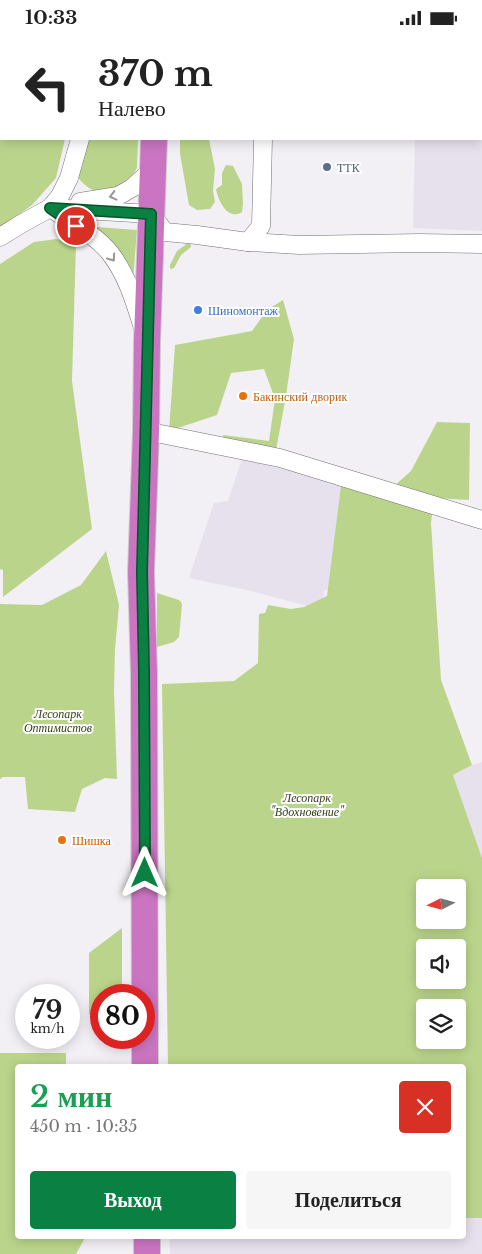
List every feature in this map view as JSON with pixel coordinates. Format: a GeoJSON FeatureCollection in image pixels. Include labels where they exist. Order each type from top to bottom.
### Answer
{"type":"FeatureCollection","features":[{"type":"Feature","properties":{"kind":"highway"},"geometry":{"type":"LineString","coordinates":[[145,1064],[142,572],[154,140]]}},
{"type":"Feature","properties":{"kind":"highway"},"geometry":{"type":"LineString","coordinates":[[147,1239],[147,1254]]}},
{"type":"Feature","properties":{"kind":"street"},"geometry":{"type":"LineString","coordinates":[[50,208],[60,196],[69,178],[80,140]]}},
{"type":"Feature","properties":{"kind":"street"},"geometry":{"type":"LineString","coordinates":[[248,242],[261,226],[263,140]]}},
{"type":"Feature","properties":{"kind":"street"},"geometry":{"type":"LineString","coordinates":[[0,237],[21,223],[50,208],[118,196],[137,184],[152,169]]}},
{"type":"Feature","properties":{"kind":"street"},"geometry":{"type":"LineString","coordinates":[[50,208],[151,214],[165,232],[248,242],[299,245],[419,243],[482,245]]}},
{"type":"Feature","properties":{"kind":"street"},"geometry":{"type":"LineString","coordinates":[[50,208],[95,239],[109,253],[128,285],[147,341]]}},
{"type":"Feature","properties":{"kind":"street"},"geometry":{"type":"LineString","coordinates":[[146,431],[280,457],[482,520]]}},
{"type":"Feature","properties":{"kind":"shaded area"},"geometry":{"type":"Polygon","coordinates":[[[415,140],[482,140],[482,231],[413,228],[415,140]]]}},
{"type":"Feature","properties":{"kind":"shaded area"},"geometry":{"type":"Polygon","coordinates":[[[242,459],[350,485],[333,587],[324,591],[322,610],[251,591],[189,578],[214,503],[228,501],[242,459]]]}},
{"type":"Feature","properties":{"kind":"shaded area"},"geometry":{"type":"Polygon","coordinates":[[[482,762],[482,858],[453,775],[482,762]]]}},
{"type":"Feature","properties":{"kind":"shaded area"},"geometry":{"type":"Polygon","coordinates":[[[466,1218],[482,1218],[482,1254],[170,1254],[170,1239],[466,1239],[466,1218]]]}},
{"type":"Feature","properties":{"kind":"green space"},"geometry":{"type":"Polygon","coordinates":[[[0,140],[65,140],[56,178],[32,205],[0,228],[0,140]]]}},
{"type":"Feature","properties":{"kind":"green space"},"geometry":{"type":"Polygon","coordinates":[[[85,140],[138,140],[137,168],[125,189],[103,195],[89,188],[78,177],[85,140]]]}},
{"type":"Feature","properties":{"kind":"green space"},"geometry":{"type":"Polygon","coordinates":[[[180,140],[209,140],[215,169],[213,191],[215,202],[210,209],[197,210],[189,205],[180,154],[180,140]]]}},
{"type":"Feature","properties":{"kind":"green space"},"geometry":{"type":"Polygon","coordinates":[[[226,165],[233,166],[242,184],[242,212],[237,214],[232,214],[224,208],[216,189],[222,185],[222,173],[226,165]]]}},
{"type":"Feature","properties":{"kind":"green space"},"geometry":{"type":"Polygon","coordinates":[[[97,227],[137,230],[133,280],[117,248],[96,229],[97,227]]]}},
{"type":"Feature","properties":{"kind":"green space"},"geometry":{"type":"Polygon","coordinates":[[[56,239],[76,244],[72,381],[92,529],[3,597],[3,570],[0,569],[0,264],[34,242],[56,239]]]}},
{"type":"Feature","properties":{"kind":"green space"},"geometry":{"type":"Polygon","coordinates":[[[190,243],[191,247],[181,255],[174,268],[171,269],[170,265],[177,251],[190,243]]]}},
{"type":"Feature","properties":{"kind":"green space"},"geometry":{"type":"Polygon","coordinates":[[[283,300],[294,339],[276,450],[223,442],[223,435],[269,441],[275,399],[264,369],[231,373],[217,415],[169,431],[175,345],[252,331],[267,310],[283,300]]]}},
{"type":"Feature","properties":{"kind":"green space","name":"Лесопарк \"Вдохновение\""},"geometry":{"type":"Polygon","coordinates":[[[437,422],[470,423],[469,500],[434,498],[431,523],[441,680],[472,765],[453,775],[482,858],[482,1218],[466,1218],[466,1064],[168,1064],[162,684],[234,681],[258,663],[259,614],[265,613],[268,605],[291,609],[304,607],[327,596],[341,486],[383,496],[411,471],[437,422]]]}},
{"type":"Feature","properties":{"kind":"green space","name":"Лесопарк Оптимистов"},"geometry":{"type":"Polygon","coordinates":[[[106,551],[119,605],[114,690],[117,779],[105,778],[82,789],[75,812],[28,809],[25,777],[3,777],[0,779],[0,604],[42,605],[81,585],[106,551]]]}},
{"type":"Feature","properties":{"kind":"green space"},"geometry":{"type":"Polygon","coordinates":[[[157,593],[179,600],[182,605],[179,637],[174,642],[157,647],[157,593]]]}},
{"type":"Feature","properties":{"kind":"green space"},"geometry":{"type":"Polygon","coordinates":[[[122,928],[122,984],[90,984],[90,1014],[89,1014],[89,953],[122,928]]]}},
{"type":"Feature","properties":{"kind":"green space"},"geometry":{"type":"Polygon","coordinates":[[[0,1053],[66,1053],[66,1064],[15,1064],[15,1239],[84,1239],[76,1254],[0,1254],[0,1053]]]}},
{"type":"Feature","properties":{"kind":"place","name":"ТТК"},"geometry":{"type":"Point","coordinates":[327,167]}},
{"type":"Feature","properties":{"kind":"place","name":"Шиномонтаж"},"geometry":{"type":"Point","coordinates":[198,310]}},
{"type":"Feature","properties":{"kind":"place","name":"Бакинский дворик"},"geometry":{"type":"Point","coordinates":[243,396]}},
{"type":"Feature","properties":{"kind":"place","name":"Шишка"},"geometry":{"type":"Point","coordinates":[62,840]}},
{"type":"Feature","properties":{"kind":"route"},"geometry":{"type":"LineString","coordinates":[[76,226],[50,208],[151,214],[142,572],[145,873]]}}]}
